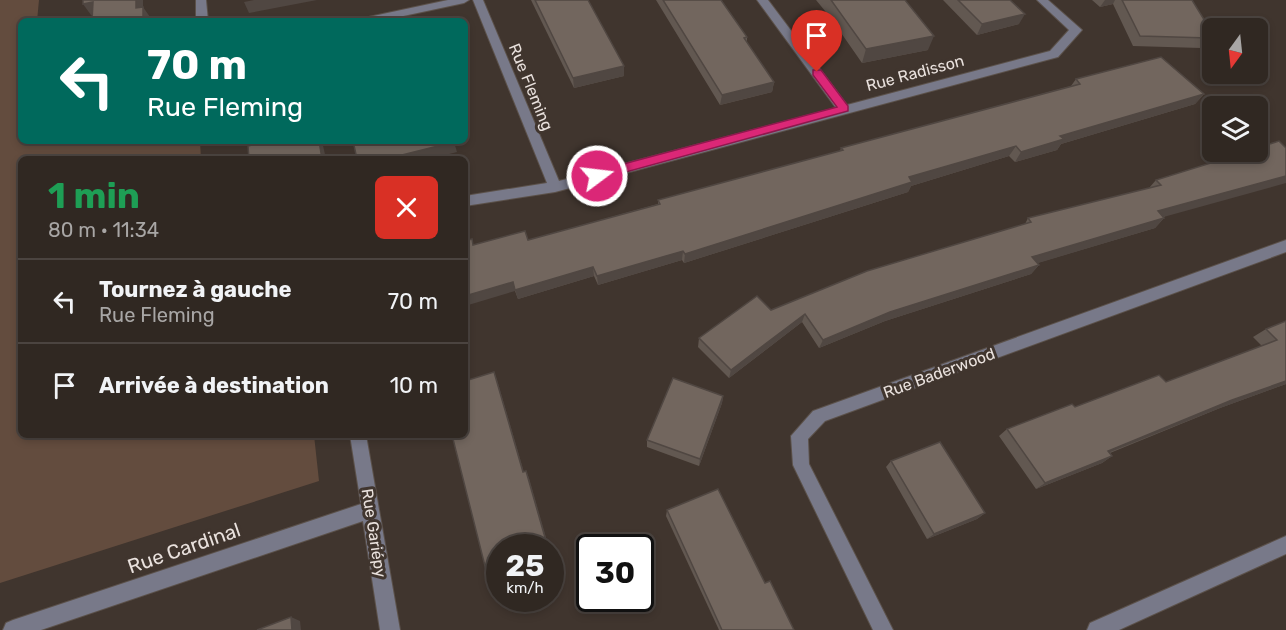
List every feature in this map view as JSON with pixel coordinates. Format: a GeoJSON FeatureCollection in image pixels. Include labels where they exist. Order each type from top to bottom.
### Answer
{"type":"FeatureCollection","features":[{"type":"Feature","properties":{"kind":"street"},"geometry":{"type":"LineString","coordinates":[[201,0],[202,18]]}},
{"type":"Feature","properties":{"kind":"street"},"geometry":{"type":"LineString","coordinates":[[378,18],[464,0]]}},
{"type":"Feature","properties":{"kind":"street","name":"Rue Fleming"},"geometry":{"type":"LineString","coordinates":[[478,0],[555,187]]}},
{"type":"Feature","properties":{"kind":"street"},"geometry":{"type":"LineString","coordinates":[[762,0],[844,109]]}},
{"type":"Feature","properties":{"kind":"street","name":"Rue Radisson"},"geometry":{"type":"LineString","coordinates":[[468,201],[555,187],[1054,54],[1076,30],[1042,0]]}},
{"type":"Feature","properties":{"kind":"street","name":"Rue Baderwood"},"geometry":{"type":"LineString","coordinates":[[883,630],[801,465],[799,436],[819,416],[1286,246]]}},
{"type":"Feature","properties":{"kind":"street","name":"Rue Gariépy"},"geometry":{"type":"LineString","coordinates":[[358,438],[390,630]]}},
{"type":"Feature","properties":{"kind":"street","name":"Rue Cardinal"},"geometry":{"type":"LineString","coordinates":[[13,630],[370,510]]}},
{"type":"Feature","properties":{"kind":"street"},"geometry":{"type":"LineString","coordinates":[[1097,630],[1286,545]]}},
{"type":"Feature","properties":{"kind":"shaded area"},"geometry":{"type":"Polygon","coordinates":[[[0,0],[39,0],[37,18],[18,18],[18,144],[200,144],[201,156],[18,156],[18,438],[314,438],[319,481],[0,583],[0,0]]]}},
{"type":"Feature","properties":{"kind":"building"},"geometry":{"type":"Polygon","coordinates":[[[83,0],[136,0],[136,8],[143,7],[143,18],[92,18],[93,2],[83,4],[83,0]]]}},
{"type":"Feature","properties":{"kind":"building"},"geometry":{"type":"Polygon","coordinates":[[[535,0],[588,0],[624,66],[573,78],[535,0]]]}},
{"type":"Feature","properties":{"kind":"building"},"geometry":{"type":"Polygon","coordinates":[[[663,0],[721,0],[774,82],[722,95],[663,0]]]}},
{"type":"Feature","properties":{"kind":"building"},"geometry":{"type":"Polygon","coordinates":[[[831,0],[905,0],[934,36],[866,49],[831,0]]]}},
{"type":"Feature","properties":{"kind":"building"},"geometry":{"type":"Polygon","coordinates":[[[958,0],[1010,0],[1025,14],[982,24],[958,0]]]}},
{"type":"Feature","properties":{"kind":"building"},"geometry":{"type":"Polygon","coordinates":[[[1122,0],[1192,0],[1203,18],[1202,38],[1140,36],[1122,0]]]}},
{"type":"Feature","properties":{"kind":"building"},"geometry":{"type":"Polygon","coordinates":[[[1161,57],[1204,94],[1060,136],[1064,139],[1021,152],[1016,146],[909,177],[912,182],[685,254],[683,251],[597,276],[593,267],[515,290],[513,282],[468,295],[468,240],[472,239],[473,245],[525,231],[528,240],[660,204],[658,200],[843,150],[841,148],[1080,84],[1076,79],[1161,57]]]}},
{"type":"Feature","properties":{"kind":"building"},"geometry":{"type":"Polygon","coordinates":[[[1279,141],[1286,148],[1286,176],[1158,211],[1164,218],[1032,257],[1039,265],[890,312],[823,340],[805,314],[731,370],[699,338],[757,296],[771,310],[867,271],[1031,222],[1028,218],[1161,185],[1156,180],[1214,162],[1268,162],[1268,144],[1279,141]]]}},
{"type":"Feature","properties":{"kind":"building"},"geometry":{"type":"Polygon","coordinates":[[[320,144],[322,156],[249,156],[248,146],[320,144]]]}},
{"type":"Feature","properties":{"kind":"building"},"geometry":{"type":"Polygon","coordinates":[[[354,144],[446,144],[398,156],[356,156],[354,144]]]}},
{"type":"Feature","properties":{"kind":"building"},"geometry":{"type":"Polygon","coordinates":[[[1286,321],[1286,381],[1232,400],[1108,451],[1112,456],[1045,483],[1007,429],[1072,404],[1075,407],[1159,375],[1166,382],[1277,340],[1266,329],[1286,321]]]}},
{"type":"Feature","properties":{"kind":"building"},"geometry":{"type":"Polygon","coordinates":[[[494,372],[544,534],[486,534],[486,570],[453,438],[468,438],[468,380],[494,372]]]}},
{"type":"Feature","properties":{"kind":"building"},"geometry":{"type":"Polygon","coordinates":[[[673,378],[723,396],[700,459],[647,440],[673,378]]]}},
{"type":"Feature","properties":{"kind":"building"},"geometry":{"type":"Polygon","coordinates":[[[940,442],[985,513],[934,534],[891,461],[940,442]]]}},
{"type":"Feature","properties":{"kind":"building"},"geometry":{"type":"Polygon","coordinates":[[[718,489],[765,583],[770,581],[794,630],[722,630],[667,510],[718,489]]]}},
{"type":"Feature","properties":{"kind":"building"},"geometry":{"type":"Polygon","coordinates":[[[291,617],[292,630],[257,630],[291,617]]]}},
{"type":"Feature","properties":{"kind":"route"},"geometry":{"type":"LineString","coordinates":[[597,176],[844,109],[817,72]]}}]}
